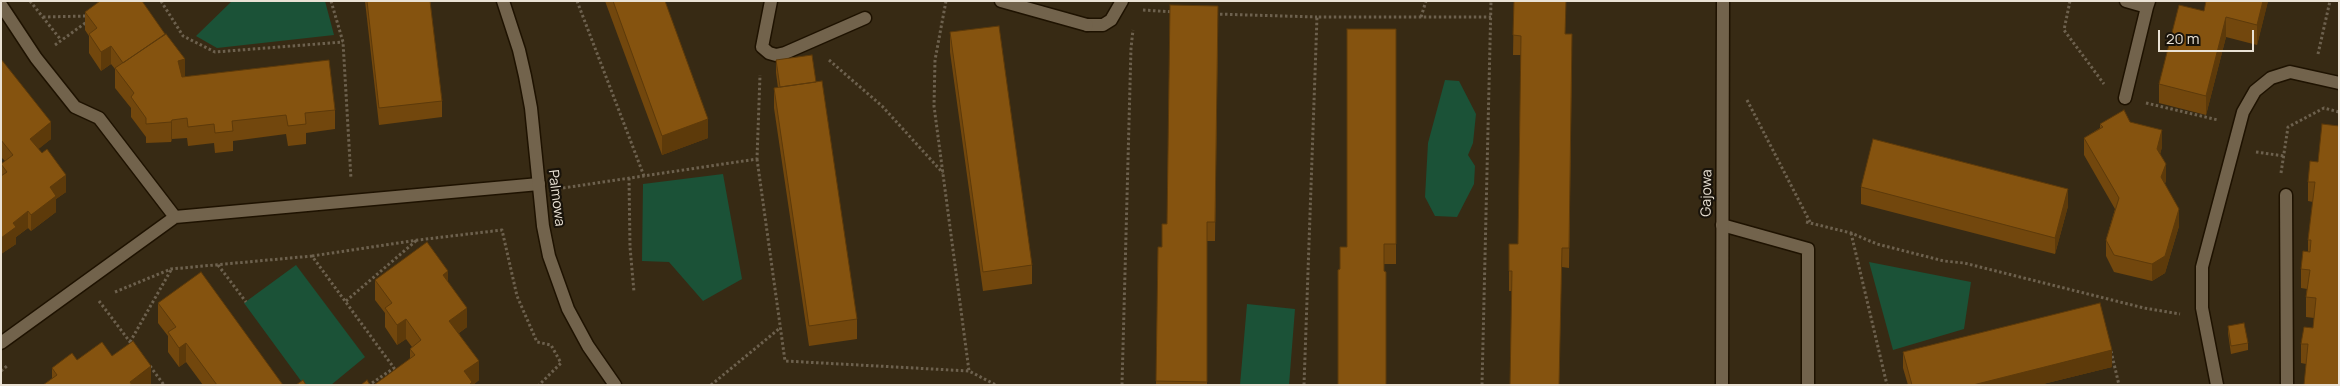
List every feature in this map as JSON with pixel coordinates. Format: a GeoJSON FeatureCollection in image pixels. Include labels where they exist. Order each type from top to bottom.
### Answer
{"type":"FeatureCollection","features":[{"type":"Feature","properties":{"kind":"street","name":"Palmowa"},"geometry":{"type":"LineString","coordinates":[[503,1],[520,50],[525,76],[550,256],[568,309],[588,346],[615,385]]}},
{"type":"Feature","properties":{"kind":"street"},"geometry":{"type":"LineString","coordinates":[[771,1],[762,46],[768,53],[776,55],[809,43],[865,18]]}},
{"type":"Feature","properties":{"kind":"street"},"geometry":{"type":"LineString","coordinates":[[1001,1],[1087,25],[1104,25],[1111,20],[1121,2]]}},
{"type":"Feature","properties":{"kind":"street","name":"Gajowa"},"geometry":{"type":"LineString","coordinates":[[1722,385],[1723,1]]}},
{"type":"Feature","properties":{"kind":"street"},"geometry":{"type":"LineString","coordinates":[[2125,98],[2148,4],[2126,1]]}},
{"type":"Feature","properties":{"kind":"street"},"geometry":{"type":"LineString","coordinates":[[1,5],[36,58],[75,107],[99,118],[175,217]]}},
{"type":"Feature","properties":{"kind":"street"},"geometry":{"type":"LineString","coordinates":[[2217,385],[2204,323],[2202,267],[2243,112],[2255,91],[2271,78],[2290,72],[2339,83]]}},
{"type":"Feature","properties":{"kind":"street"},"geometry":{"type":"LineString","coordinates":[[1,343],[175,217],[539,184]]}},
{"type":"Feature","properties":{"kind":"street"},"geometry":{"type":"LineString","coordinates":[[2286,195],[2287,385]]}},
{"type":"Feature","properties":{"kind":"street"},"geometry":{"type":"LineString","coordinates":[[1722,225],[1808,249],[1808,385]]}},
{"type":"Feature","properties":{"kind":"path"},"geometry":{"type":"LineString","coordinates":[[30,1],[61,40]]}},
{"type":"Feature","properties":{"kind":"path"},"geometry":{"type":"LineString","coordinates":[[161,1],[183,36],[215,52],[343,42]]}},
{"type":"Feature","properties":{"kind":"path"},"geometry":{"type":"LineString","coordinates":[[331,1],[343,42],[350,165]]}},
{"type":"Feature","properties":{"kind":"path"},"geometry":{"type":"LineString","coordinates":[[577,1],[644,176]]}},
{"type":"Feature","properties":{"kind":"path"},"geometry":{"type":"LineString","coordinates":[[946,1],[935,60],[934,106],[969,371]]}},
{"type":"Feature","properties":{"kind":"path"},"geometry":{"type":"LineString","coordinates":[[1421,17],[1426,1]]}},
{"type":"Feature","properties":{"kind":"path"},"geometry":{"type":"LineString","coordinates":[[1482,385],[1491,1]]}},
{"type":"Feature","properties":{"kind":"path"},"geometry":{"type":"LineString","coordinates":[[2313,76],[2330,1]]}},
{"type":"Feature","properties":{"kind":"path"},"geometry":{"type":"LineString","coordinates":[[1121,2],[1136,10],[1175,12]]}},
{"type":"Feature","properties":{"kind":"path"},"geometry":{"type":"LineString","coordinates":[[1122,385],[1131,48],[1136,10]]}},
{"type":"Feature","properties":{"kind":"path"},"geometry":{"type":"LineString","coordinates":[[1213,14],[1317,17],[1491,16]]}},
{"type":"Feature","properties":{"kind":"path"},"geometry":{"type":"LineString","coordinates":[[36,58],[95,15],[43,17]]}},
{"type":"Feature","properties":{"kind":"path"},"geometry":{"type":"LineString","coordinates":[[1304,385],[1317,17]]}},
{"type":"Feature","properties":{"kind":"path"},"geometry":{"type":"LineString","coordinates":[[809,43],[882,106],[943,174]]}},
{"type":"Feature","properties":{"kind":"path"},"geometry":{"type":"LineString","coordinates":[[762,46],[757,159],[785,361],[969,371],[996,385]]}},
{"type":"Feature","properties":{"kind":"path"},"geometry":{"type":"LineString","coordinates":[[1747,100],[1810,223]]}},
{"type":"Feature","properties":{"kind":"path"},"geometry":{"type":"LineString","coordinates":[[2279,180],[2288,127],[2324,108],[2339,112]]}},
{"type":"Feature","properties":{"kind":"path"},"geometry":{"type":"LineString","coordinates":[[559,189],[757,159]]}},
{"type":"Feature","properties":{"kind":"path"},"geometry":{"type":"LineString","coordinates":[[629,178],[630,247],[634,292]]}},
{"type":"Feature","properties":{"kind":"path"},"geometry":{"type":"LineString","coordinates":[[1802,221],[1851,233],[1877,244],[1915,254],[1944,261],[1964,262],[2144,308],[2189,316],[2204,323]]}},
{"type":"Feature","properties":{"kind":"path"},"geometry":{"type":"LineString","coordinates":[[136,349],[97,299],[171,269],[312,256],[502,230],[517,296],[537,342],[552,345],[561,363],[539,385]]}},
{"type":"Feature","properties":{"kind":"path"},"geometry":{"type":"LineString","coordinates":[[1851,233],[1887,385]]}},
{"type":"Feature","properties":{"kind":"path"},"geometry":{"type":"LineString","coordinates":[[346,301],[418,240]]}},
{"type":"Feature","properties":{"kind":"path"},"geometry":{"type":"LineString","coordinates":[[312,256],[394,368],[369,385]]}},
{"type":"Feature","properties":{"kind":"path"},"geometry":{"type":"LineString","coordinates":[[218,264],[246,302]]}},
{"type":"Feature","properties":{"kind":"path"},"geometry":{"type":"LineString","coordinates":[[130,342],[171,269]]}},
{"type":"Feature","properties":{"kind":"path"},"geometry":{"type":"LineString","coordinates":[[2097,296],[2100,305]]}},
{"type":"Feature","properties":{"kind":"path"},"geometry":{"type":"LineString","coordinates":[[711,385],[780,328]]}},
{"type":"Feature","properties":{"kind":"path"},"geometry":{"type":"LineString","coordinates":[[2110,349],[2119,385]]}},
{"type":"Feature","properties":{"kind":"path"},"geometry":{"type":"LineString","coordinates":[[147,363],[164,385]]}},
{"type":"Feature","properties":{"kind":"green space"},"geometry":{"type":"Polygon","coordinates":[[[232,1],[325,1],[334,35],[217,48],[196,36],[232,1]]]}},
{"type":"Feature","properties":{"kind":"green space"},"geometry":{"type":"Polygon","coordinates":[[[1445,80],[1459,81],[1476,114],[1473,143],[1468,155],[1475,166],[1474,184],[1457,217],[1435,216],[1425,197],[1428,143],[1445,80]]]}},
{"type":"Feature","properties":{"kind":"green space"},"geometry":{"type":"Polygon","coordinates":[[[723,174],[742,279],[703,301],[669,262],[642,261],[643,184],[723,174]]]}},
{"type":"Feature","properties":{"kind":"green space"},"geometry":{"type":"Polygon","coordinates":[[[1869,262],[1971,282],[1964,329],[1893,350],[1869,262]]]}},
{"type":"Feature","properties":{"kind":"green space"},"geometry":{"type":"Polygon","coordinates":[[[296,265],[365,357],[331,385],[304,385],[244,303],[296,265]]]}},
{"type":"Feature","properties":{"kind":"green space"},"geometry":{"type":"Polygon","coordinates":[[[1247,304],[1295,309],[1289,385],[1240,385],[1247,304]]]}},
{"type":"Feature","properties":{"kind":"building"},"geometry":{"type":"Polygon","coordinates":[[[100,1],[142,1],[165,34],[123,63],[111,46],[101,52],[89,34],[97,28],[85,12],[100,1]]]}},
{"type":"Feature","properties":{"kind":"building"},"geometry":{"type":"Polygon","coordinates":[[[367,1],[430,1],[442,101],[379,108],[367,1]]]}},
{"type":"Feature","properties":{"kind":"building"},"geometry":{"type":"Polygon","coordinates":[[[613,1],[665,1],[708,119],[662,136],[613,1]]]}},
{"type":"Feature","properties":{"kind":"building"},"geometry":{"type":"Polygon","coordinates":[[[1514,1],[1566,1],[1565,34],[1572,34],[1569,248],[1562,248],[1559,385],[1510,385],[1512,271],[1509,271],[1509,244],[1518,244],[1521,36],[1513,35],[1514,1]]]}},
{"type":"Feature","properties":{"kind":"building"},"geometry":{"type":"Polygon","coordinates":[[[2206,1],[2263,1],[2257,25],[2226,17],[2206,96],[2159,84],[2179,5],[2204,11],[2206,1]]]}},
{"type":"Feature","properties":{"kind":"building"},"geometry":{"type":"Polygon","coordinates":[[[1170,5],[1218,6],[1215,222],[1207,222],[1207,382],[1156,381],[1158,247],[1162,247],[1162,224],[1167,224],[1170,5]]]}},
{"type":"Feature","properties":{"kind":"building"},"geometry":{"type":"Polygon","coordinates":[[[999,26],[1032,265],[983,272],[950,32],[999,26]]]}},
{"type":"Feature","properties":{"kind":"building"},"geometry":{"type":"Polygon","coordinates":[[[1347,29],[1396,29],[1396,244],[1384,244],[1384,271],[1386,272],[1386,385],[1338,385],[1338,270],[1340,269],[1340,247],[1347,247],[1347,29]]]}},
{"type":"Feature","properties":{"kind":"building"},"geometry":{"type":"Polygon","coordinates":[[[166,34],[185,59],[178,61],[182,77],[329,60],[335,110],[305,113],[306,124],[288,126],[286,115],[232,121],[233,131],[215,133],[214,124],[188,127],[187,118],[172,120],[171,122],[146,124],[146,118],[131,97],[134,93],[115,68],[166,34]]]}},
{"type":"Feature","properties":{"kind":"building"},"geometry":{"type":"Polygon","coordinates":[[[812,55],[816,82],[780,87],[776,60],[812,55]]]}},
{"type":"Feature","properties":{"kind":"building"},"geometry":{"type":"Polygon","coordinates":[[[1,59],[51,122],[30,139],[42,153],[47,149],[66,175],[50,187],[56,196],[31,215],[28,211],[13,223],[16,227],[1,238],[1,176],[7,172],[1,164],[13,155],[1,140],[1,59]]]}},
{"type":"Feature","properties":{"kind":"building"},"geometry":{"type":"Polygon","coordinates":[[[822,81],[857,319],[809,326],[774,88],[822,81]]]}},
{"type":"Feature","properties":{"kind":"building"},"geometry":{"type":"Polygon","coordinates":[[[2124,110],[2130,122],[2162,130],[2157,149],[2166,164],[2161,177],[2179,209],[2165,256],[2152,264],[2114,255],[2106,240],[2119,198],[2084,138],[2103,127],[2100,124],[2124,110]]]}},
{"type":"Feature","properties":{"kind":"building"},"geometry":{"type":"Polygon","coordinates":[[[2322,124],[2339,126],[2339,385],[2304,385],[2308,344],[2301,344],[2304,327],[2313,328],[2316,298],[2306,297],[2310,270],[2301,269],[2303,251],[2310,252],[2311,240],[2308,240],[2315,182],[2308,182],[2310,161],[2318,162],[2322,124]]]}},
{"type":"Feature","properties":{"kind":"building"},"geometry":{"type":"Polygon","coordinates":[[[1873,139],[2068,189],[2055,238],[1861,187],[1873,139]]]}},
{"type":"Feature","properties":{"kind":"building"},"geometry":{"type":"Polygon","coordinates":[[[427,242],[448,271],[443,275],[467,308],[449,321],[479,361],[464,371],[472,382],[469,385],[374,385],[415,355],[410,349],[421,340],[406,319],[397,325],[385,308],[392,303],[375,280],[427,242]]]}},
{"type":"Feature","properties":{"kind":"building"},"geometry":{"type":"Polygon","coordinates":[[[201,272],[283,385],[217,385],[186,343],[179,348],[168,332],[176,327],[158,303],[201,272]]]}},
{"type":"Feature","properties":{"kind":"building"},"geometry":{"type":"Polygon","coordinates":[[[2100,303],[2112,350],[1973,385],[1912,385],[1903,352],[2100,303]]]}},
{"type":"Feature","properties":{"kind":"building"},"geometry":{"type":"Polygon","coordinates":[[[2244,323],[2248,343],[2231,346],[2228,326],[2244,323]]]}},
{"type":"Feature","properties":{"kind":"building"},"geometry":{"type":"Polygon","coordinates":[[[133,341],[151,366],[130,382],[132,385],[43,385],[57,375],[52,368],[72,353],[77,360],[102,342],[112,356],[133,341]]]}},
{"type":"Feature","properties":{"kind":"building"},"geometry":{"type":"Polygon","coordinates":[[[303,380],[306,385],[296,385],[303,380]]]}},
{"type":"Feature","properties":{"kind":"building"},"geometry":{"type":"Polygon","coordinates":[[[367,380],[370,385],[361,385],[367,380]]]}}]}
